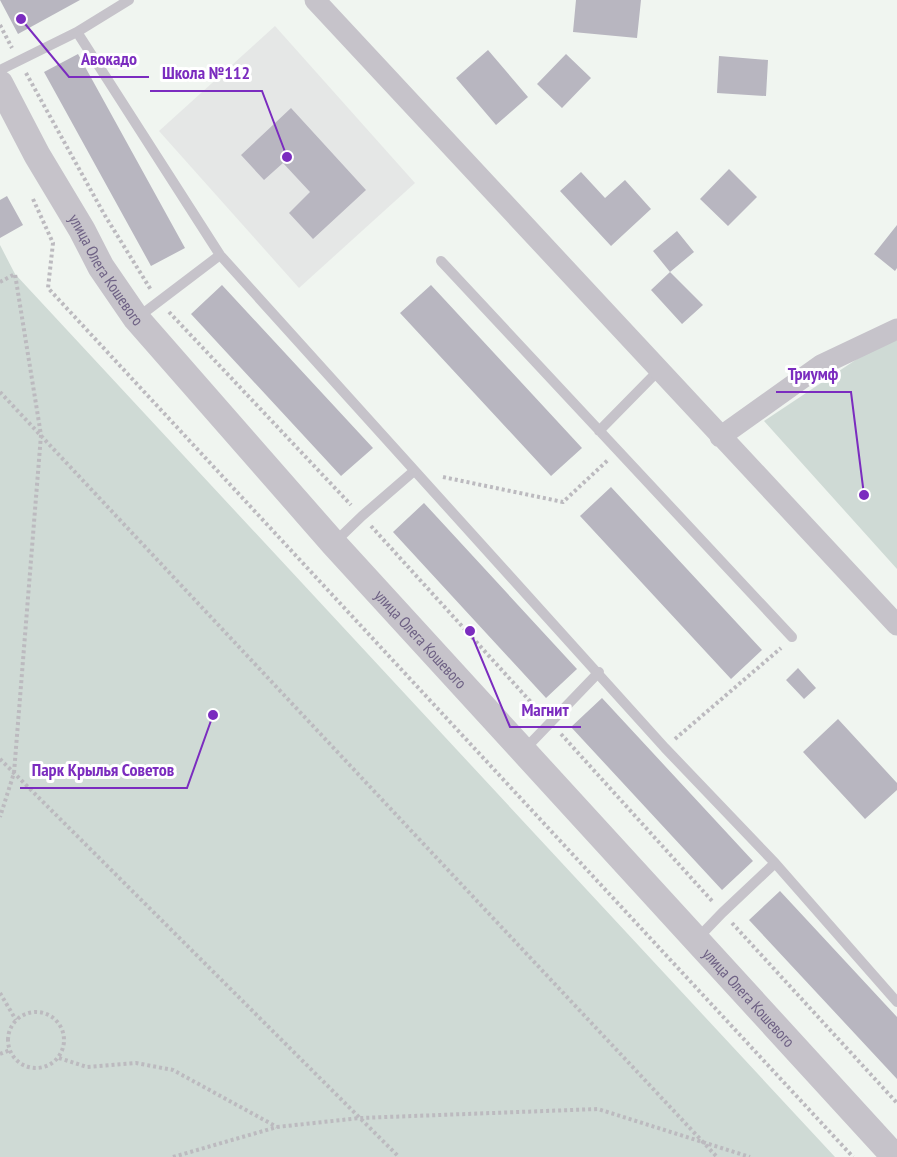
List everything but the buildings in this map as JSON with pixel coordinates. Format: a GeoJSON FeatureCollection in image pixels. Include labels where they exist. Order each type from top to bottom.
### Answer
{"type":"FeatureCollection","features":[{"type":"Feature","properties":{"kind":"street"},"geometry":{"type":"LineString","coordinates":[[315,0],[897,625]]}},
{"type":"Feature","properties":{"kind":"street","name":"улица Олега Кошевого"},"geometry":{"type":"LineString","coordinates":[[0,84],[37,155],[82,230],[101,267],[136,318],[334,544],[895,1157]]}},
{"type":"Feature","properties":{"kind":"street"},"geometry":{"type":"LineString","coordinates":[[720,437],[821,365],[897,329]]}},
{"type":"Feature","properties":{"kind":"lane"},"geometry":{"type":"LineString","coordinates":[[0,70],[77,32],[129,0]]}},
{"type":"Feature","properties":{"kind":"lane"},"geometry":{"type":"LineString","coordinates":[[77,32],[220,255],[599,672],[665,748],[775,863],[897,1002]]}},
{"type":"Feature","properties":{"kind":"lane"},"geometry":{"type":"LineString","coordinates":[[136,318],[220,255]]}},
{"type":"Feature","properties":{"kind":"lane"},"geometry":{"type":"LineString","coordinates":[[441,261],[792,637]]}},
{"type":"Feature","properties":{"kind":"lane"},"geometry":{"type":"LineString","coordinates":[[599,431],[659,370]]}},
{"type":"Feature","properties":{"kind":"lane"},"geometry":{"type":"LineString","coordinates":[[334,544],[362,516],[414,471]]}},
{"type":"Feature","properties":{"kind":"lane"},"geometry":{"type":"LineString","coordinates":[[524,750],[599,672]]}},
{"type":"Feature","properties":{"kind":"lane"},"geometry":{"type":"LineString","coordinates":[[697,939],[775,863]]}},
{"type":"Feature","properties":{"kind":"path"},"geometry":{"type":"LineString","coordinates":[[0,25],[104,214],[158,301],[362,516],[897,1103]]}},
{"type":"Feature","properties":{"kind":"path"},"geometry":{"type":"LineString","coordinates":[[29,190],[53,243],[48,288],[853,1157]]}},
{"type":"Feature","properties":{"kind":"path"},"geometry":{"type":"LineString","coordinates":[[0,282],[15,274],[41,435],[14,773],[0,818]]}},
{"type":"Feature","properties":{"kind":"path"},"geometry":{"type":"LineString","coordinates":[[0,392],[717,1157]]}},
{"type":"Feature","properties":{"kind":"path"},"geometry":{"type":"LineString","coordinates":[[414,471],[563,502],[617,451]]}},
{"type":"Feature","properties":{"kind":"path"},"geometry":{"type":"LineString","coordinates":[[665,748],[764,664],[792,637]]}},
{"type":"Feature","properties":{"kind":"path"},"geometry":{"type":"LineString","coordinates":[[0,759],[399,1157]]}},
{"type":"Feature","properties":{"kind":"path"},"geometry":{"type":"LineString","coordinates":[[0,993],[16,1020]]}},
{"type":"Feature","properties":{"kind":"path"},"geometry":{"type":"LineString","coordinates":[[35,1012],[46,1013],[55,1019],[62,1027],[65,1038],[64,1048],[59,1058],[42,1068],[23,1065],[15,1059],[10,1050],[9,1034],[16,1020],[25,1014],[35,1012]]}},
{"type":"Feature","properties":{"kind":"path"},"geometry":{"type":"LineString","coordinates":[[0,1054],[10,1050]]}},
{"type":"Feature","properties":{"kind":"path"},"geometry":{"type":"LineString","coordinates":[[59,1058],[87,1067],[136,1063],[173,1070],[277,1127]]}},
{"type":"Feature","properties":{"kind":"path"},"geometry":{"type":"LineString","coordinates":[[173,1157],[277,1127],[360,1118],[598,1109],[750,1157]]}},
{"type":"Feature","properties":{"kind":"shaded area"},"geometry":{"type":"Polygon","coordinates":[[[275,26],[415,183],[299,288],[159,131],[275,26]]]}},
{"type":"Feature","properties":{"kind":"shaded area"},"geometry":{"type":"Polygon","coordinates":[[[0,245],[15,274],[835,1157],[0,1157],[0,245]]]}},
{"type":"Feature","properties":{"kind":"shaded area"},"geometry":{"type":"Polygon","coordinates":[[[897,340],[897,569],[764,421],[878,345],[897,340]]]}},
{"type":"Feature","properties":{"kind":"place","name":"Авокадо"},"geometry":{"type":"Point","coordinates":[21,19]}},
{"type":"Feature","properties":{"kind":"place","name":"Школа №112"},"geometry":{"type":"Point","coordinates":[287,157]}},
{"type":"Feature","properties":{"kind":"place","name":"Триумф"},"geometry":{"type":"Point","coordinates":[864,495]}},
{"type":"Feature","properties":{"kind":"place","name":"Магнит"},"geometry":{"type":"Point","coordinates":[470,631]}},
{"type":"Feature","properties":{"kind":"place","name":"Парк Крылья Советов"},"geometry":{"type":"Point","coordinates":[213,715]}}]}
